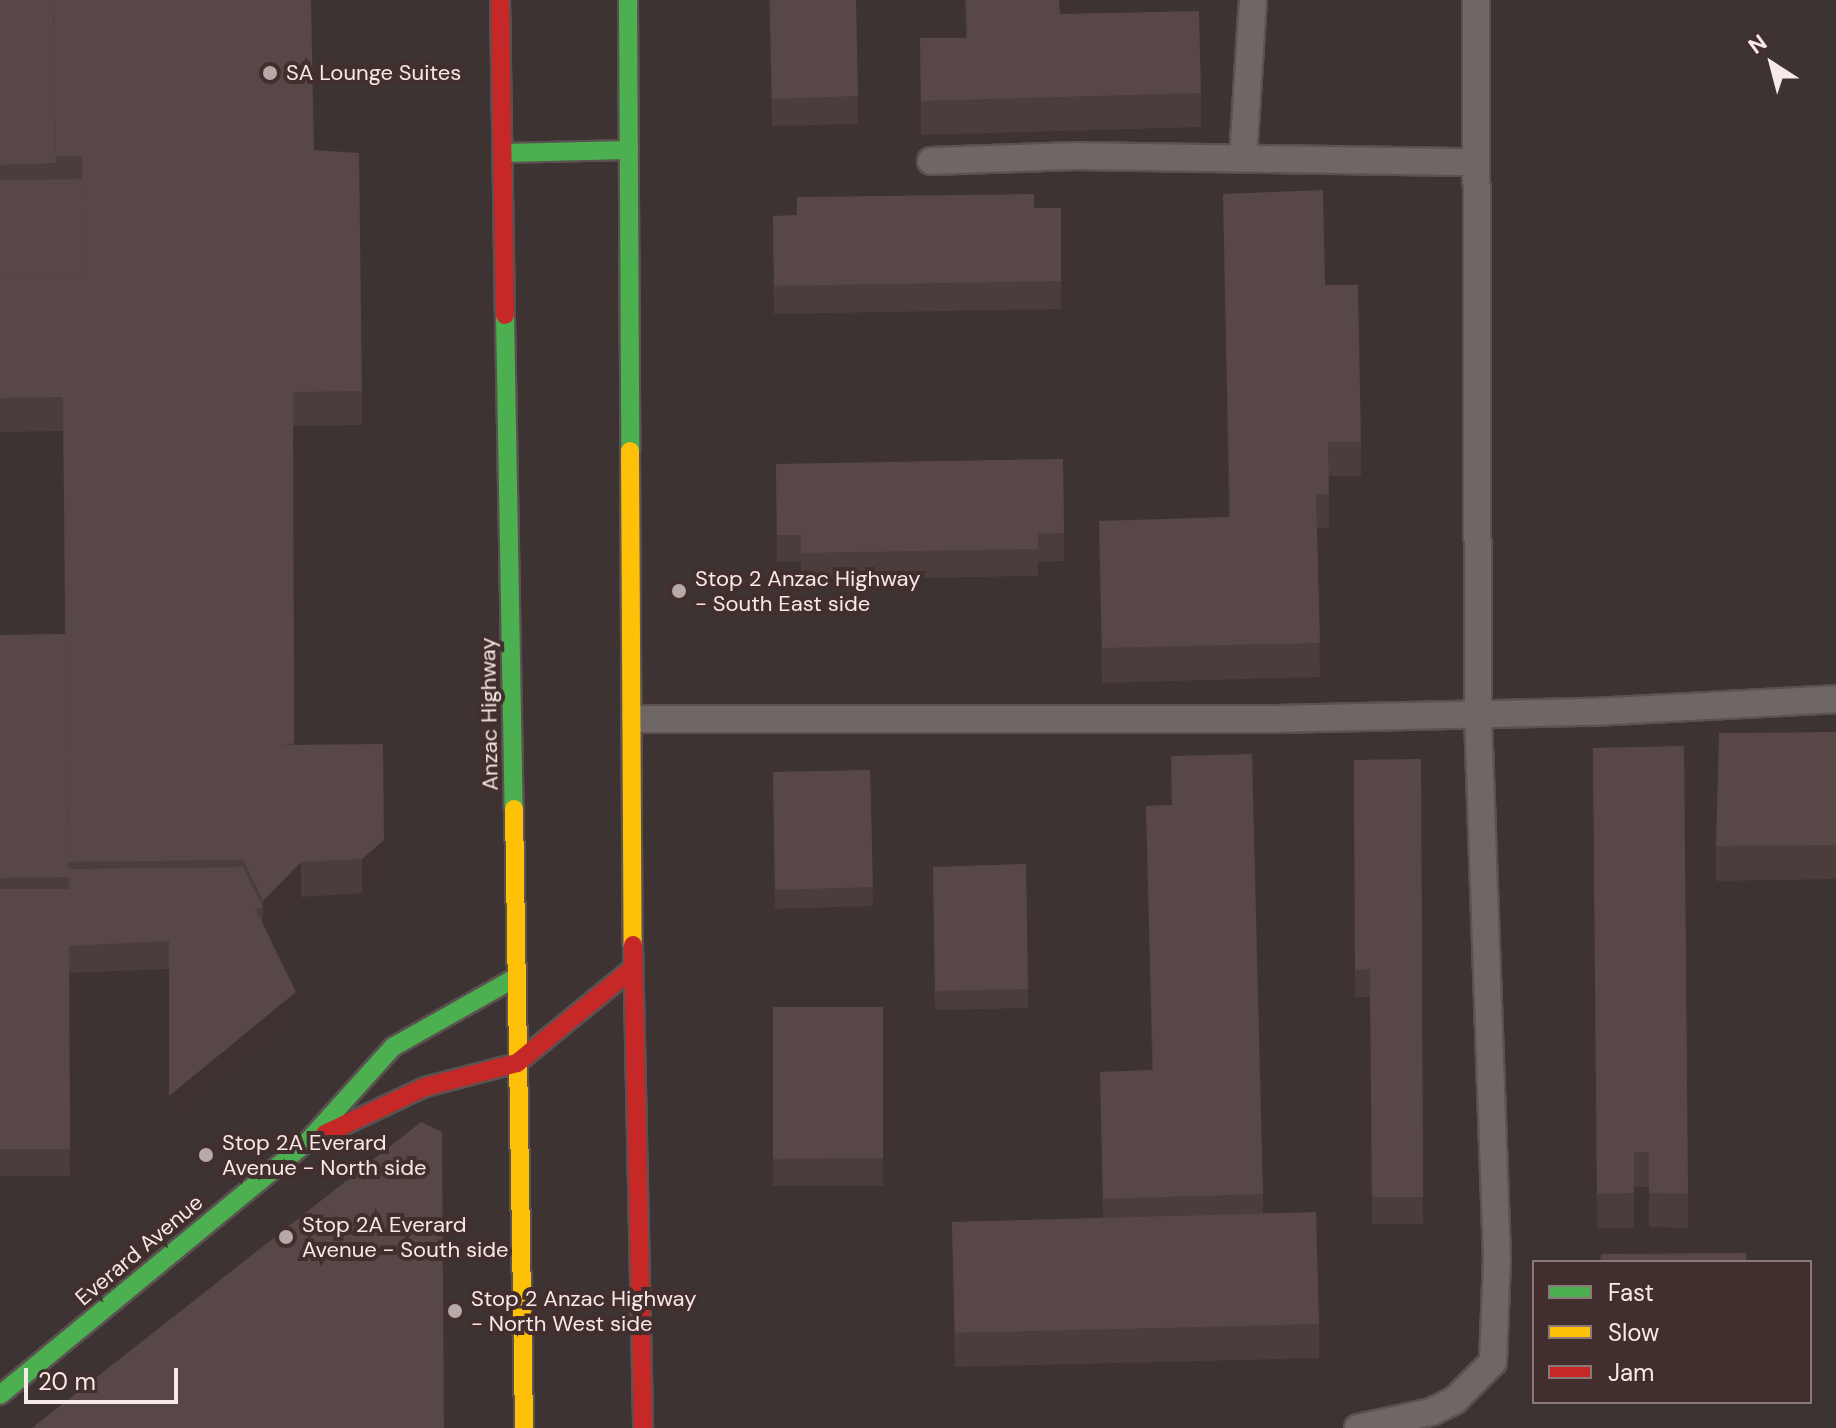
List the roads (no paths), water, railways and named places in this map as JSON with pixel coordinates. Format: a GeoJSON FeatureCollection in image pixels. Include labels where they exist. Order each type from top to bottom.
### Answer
{"type":"FeatureCollection","features":[{"type":"Feature","properties":{"kind":"main road","name":"Anzac Highway"},"geometry":{"type":"LineString","coordinates":[[500,0],[524,1428]]}},
{"type":"Feature","properties":{"kind":"main road"},"geometry":{"type":"LineString","coordinates":[[628,0],[635,719],[633,968],[643,1428]]}},
{"type":"Feature","properties":{"kind":"main road"},"geometry":{"type":"LineString","coordinates":[[503,153],[629,150]]}},
{"type":"Feature","properties":{"kind":"main road","name":"Everard Avenue"},"geometry":{"type":"LineString","coordinates":[[308,1141],[425,1087],[517,1063],[633,968]]}},
{"type":"Feature","properties":{"kind":"main road","name":"Everard Avenue"},"geometry":{"type":"LineString","coordinates":[[0,1395],[308,1141],[393,1047],[515,978]]}},
{"type":"Feature","properties":{"kind":"lane"},"geometry":{"type":"LineString","coordinates":[[1243,158],[1253,0]]}},
{"type":"Feature","properties":{"kind":"lane"},"geometry":{"type":"LineString","coordinates":[[1358,1428],[1431,1412],[1454,1401],[1493,1362],[1497,1260],[1478,715],[1476,0]]}},
{"type":"Feature","properties":{"kind":"lane"},"geometry":{"type":"LineString","coordinates":[[931,161],[1243,158],[1475,162]]}},
{"type":"Feature","properties":{"kind":"lane"},"geometry":{"type":"LineString","coordinates":[[635,719],[1478,715],[1836,699]]}},
{"type":"Feature","properties":{"kind":"place","name":"SA Lounge Suites"},"geometry":{"type":"Point","coordinates":[270,73]}},
{"type":"Feature","properties":{"kind":"place","name":"Stop 2 Anzac Highway - South East side"},"geometry":{"type":"Point","coordinates":[679,591]}},
{"type":"Feature","properties":{"kind":"place","name":"Stop 2A Everard Avenue - North side"},"geometry":{"type":"Point","coordinates":[206,1155]}},
{"type":"Feature","properties":{"kind":"place","name":"Stop 2A Everard Avenue - South side"},"geometry":{"type":"Point","coordinates":[286,1237]}},
{"type":"Feature","properties":{"kind":"place","name":"Stop 2 Anzac Highway - North West side"},"geometry":{"type":"Point","coordinates":[455,1311]}}]}
